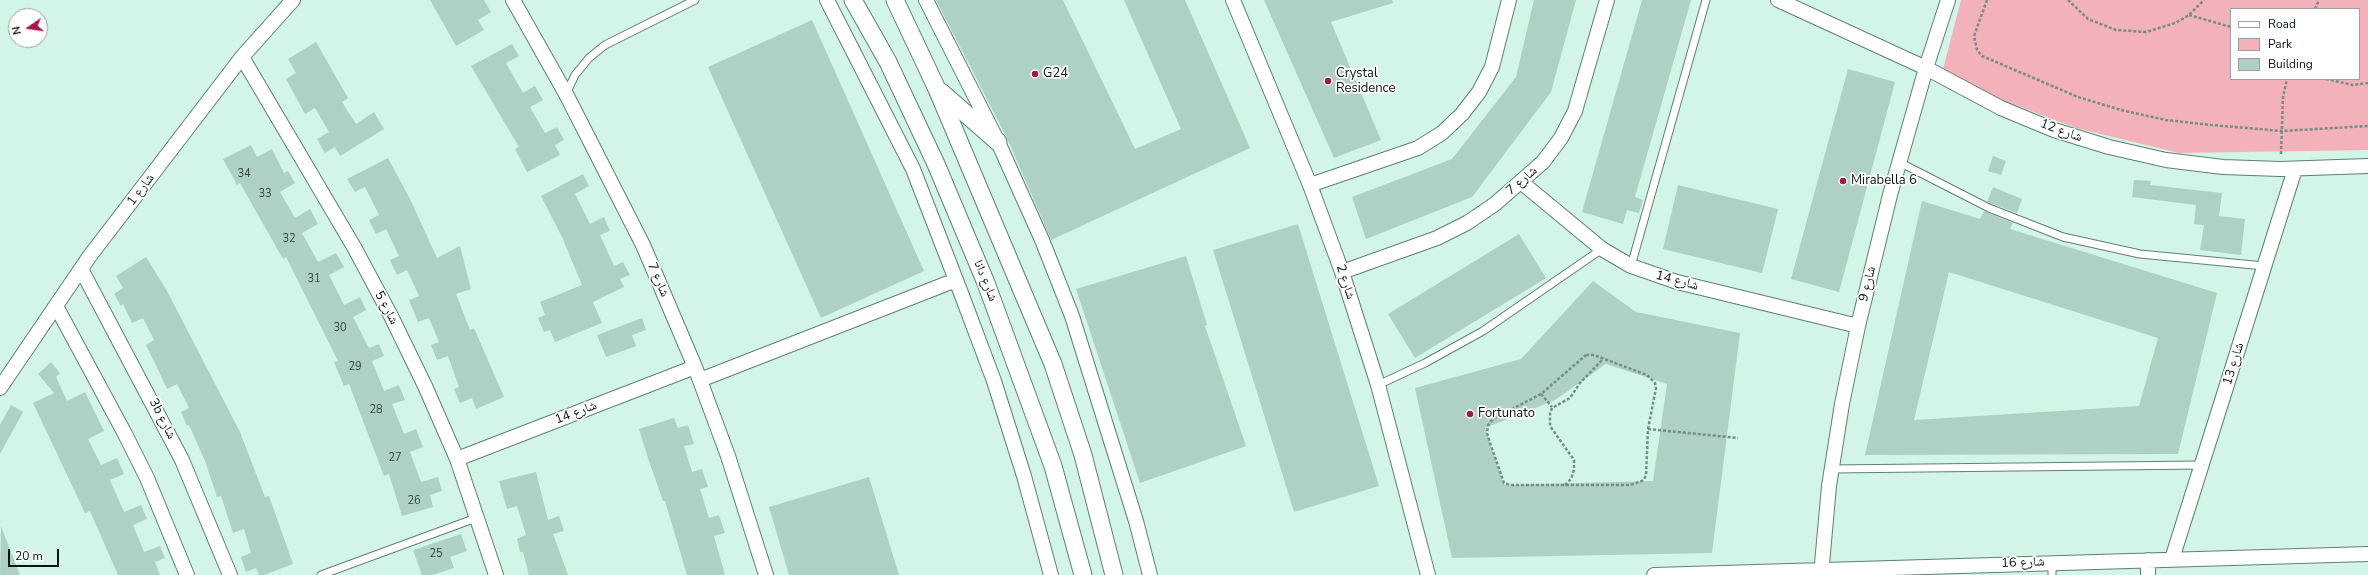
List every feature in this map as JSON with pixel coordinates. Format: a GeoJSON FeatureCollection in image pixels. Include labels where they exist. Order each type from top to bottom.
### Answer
{"type":"FeatureCollection","features":[{"type":"Feature","properties":{"kind":"street","name":"شارع 1"},"geometry":{"type":"LineString","coordinates":[[0,388],[81,268],[242,57],[293,0]]}},
{"type":"Feature","properties":{"kind":"street","name":"شارع 7"},"geometry":{"type":"LineString","coordinates":[[513,0],[566,94],[643,245],[697,374],[728,456],[766,575]]}},
{"type":"Feature","properties":{"kind":"street"},"geometry":{"type":"LineString","coordinates":[[827,0],[913,169],[994,381],[1024,476],[1051,575]]}},
{"type":"Feature","properties":{"kind":"street","name":"شارع دانا"},"geometry":{"type":"LineString","coordinates":[[853,0],[888,62],[933,157],[986,283],[1053,466],[1083,575]]}},
{"type":"Feature","properties":{"kind":"street"},"geometry":{"type":"LineString","coordinates":[[895,0],[937,89],[1053,364],[1083,455],[1114,575]]}},
{"type":"Feature","properties":{"kind":"street"},"geometry":{"type":"LineString","coordinates":[[926,0],[998,142],[1042,240],[1072,316],[1132,506],[1150,575]]}},
{"type":"Feature","properties":{"kind":"street","name":"شارع 2"},"geometry":{"type":"LineString","coordinates":[[1233,0],[1310,185],[1342,272],[1378,385],[1428,575]]}},
{"type":"Feature","properties":{"kind":"street"},"geometry":{"type":"LineString","coordinates":[[1310,185],[1418,148],[1442,133],[1462,114],[1480,92],[1492,67],[1509,0]]}},
{"type":"Feature","properties":{"kind":"street","name":"شارع 7"},"geometry":{"type":"LineString","coordinates":[[1342,272],[1437,238],[1467,223],[1495,204],[1543,162],[1561,138],[1575,112],[1606,0]]}},
{"type":"Feature","properties":{"kind":"street","name":"شارع 12"},"geometry":{"type":"LineString","coordinates":[[1778,0],[1926,68],[2001,108],[2054,130],[2109,147],[2166,160],[2208,165],[2280,169],[2368,166]]}},
{"type":"Feature","properties":{"kind":"street","name":"شارع 9"},"geometry":{"type":"LineString","coordinates":[[1821,572],[1832,469],[1842,404],[1858,326],[1899,162],[1926,68],[1948,0]]}},
{"type":"Feature","properties":{"kind":"street","name":"شارع 5"},"geometry":{"type":"LineString","coordinates":[[242,57],[354,247],[391,316],[425,386],[457,459],[496,575]]}},
{"type":"Feature","properties":{"kind":"street"},"geometry":{"type":"LineString","coordinates":[[937,89],[998,142]]}},
{"type":"Feature","properties":{"kind":"street","name":"شارع 13"},"geometry":{"type":"LineString","coordinates":[[2172,559],[2295,169]]}},
{"type":"Feature","properties":{"kind":"street","name":"شارع 14"},"geometry":{"type":"LineString","coordinates":[[1521,182],[1602,249],[1631,266],[1677,282],[1858,326]]}},
{"type":"Feature","properties":{"kind":"street","name":"3b شارع"},"geometry":{"type":"LineString","coordinates":[[81,268],[179,453],[230,575]]}},
{"type":"Feature","properties":{"kind":"street","name":"شارع 14"},"geometry":{"type":"LineString","coordinates":[[457,459],[956,280]]}},
{"type":"Feature","properties":{"kind":"street"},"geometry":{"type":"LineString","coordinates":[[56,306],[125,434],[153,492],[187,575]]}},
{"type":"Feature","properties":{"kind":"street","name":"شارع 16"},"geometry":{"type":"LineString","coordinates":[[1654,575],[2052,568],[2148,560],[2368,554]]}},
{"type":"Feature","properties":{"kind":"street"},"geometry":{"type":"LineString","coordinates":[[2148,560],[2148,575]]}},
{"type":"Feature","properties":{"kind":"lane"},"geometry":{"type":"LineString","coordinates":[[566,94],[575,75],[588,58],[605,45],[695,0]]}},
{"type":"Feature","properties":{"kind":"lane"},"geometry":{"type":"LineString","coordinates":[[1631,266],[1706,0]]}},
{"type":"Feature","properties":{"kind":"lane"},"geometry":{"type":"LineString","coordinates":[[1899,162],[1990,208],[2064,236],[2140,254],[2264,266]]}},
{"type":"Feature","properties":{"kind":"lane"},"geometry":{"type":"LineString","coordinates":[[1378,385],[1424,363],[1483,331],[1602,249]]}},
{"type":"Feature","properties":{"kind":"lane"},"geometry":{"type":"LineString","coordinates":[[1832,469],[2202,465]]}},
{"type":"Feature","properties":{"kind":"lane"},"geometry":{"type":"LineString","coordinates":[[321,575],[476,518]]}},
{"type":"Feature","properties":{"kind":"path"},"geometry":{"type":"LineString","coordinates":[[1987,0],[1974,36],[1974,43],[1977,50],[1988,59],[2078,97],[2121,110],[2166,120],[2282,131],[2368,126]]}},
{"type":"Feature","properties":{"kind":"path"},"geometry":{"type":"LineString","coordinates":[[2068,0],[2088,18],[2116,30],[2146,32],[2175,23],[2189,15],[2204,0]]}},
{"type":"Feature","properties":{"kind":"path"},"geometry":{"type":"LineString","coordinates":[[2189,15],[2230,28]]}},
{"type":"Feature","properties":{"kind":"path"},"geometry":{"type":"LineString","coordinates":[[2280,169],[2283,97],[2287,80]]}},
{"type":"Feature","properties":{"kind":"path"},"geometry":{"type":"LineString","coordinates":[[2330,80],[2353,85],[2368,83]]}},
{"type":"Feature","properties":{"kind":"path"},"geometry":{"type":"LineString","coordinates":[[1590,354],[1647,375],[1655,383],[1648,429],[1646,469],[1642,481],[1630,486],[1510,485],[1504,483],[1487,433],[1488,425],[1493,420],[1541,394],[1566,374],[1582,357],[1590,354]]}},
{"type":"Feature","properties":{"kind":"path"},"geometry":{"type":"LineString","coordinates":[[1565,485],[1571,478],[1574,470],[1574,460],[1550,426],[1549,420],[1552,408],[1570,398],[1580,383],[1603,359]]}},
{"type":"Feature","properties":{"kind":"path"},"geometry":{"type":"LineString","coordinates":[[1541,394],[1552,408]]}},
{"type":"Feature","properties":{"kind":"path"},"geometry":{"type":"LineString","coordinates":[[1648,429],[1738,438]]}},
{"type":"Feature","properties":{"kind":"green space"},"geometry":{"type":"Polygon","coordinates":[[[1961,0],[2368,0],[2368,150],[2179,153],[2076,128],[1941,77],[1961,0]]]}},
{"type":"Feature","properties":{"kind":"building"},"geometry":{"type":"Polygon","coordinates":[[[430,0],[484,0],[491,12],[478,20],[484,30],[456,46],[430,0]]]}},
{"type":"Feature","properties":{"kind":"building","name":"G24"},"geometry":{"type":"Polygon","coordinates":[[[936,0],[1063,0],[1135,149],[1181,129],[1124,0],[1185,0],[1250,148],[1051,240],[1007,138],[936,0]]]}},
{"type":"Feature","properties":{"kind":"building","name":"Crystal Residence"},"geometry":{"type":"Polygon","coordinates":[[[1264,0],[1392,0],[1393,3],[1331,22],[1381,140],[1334,158],[1264,0]]]}},
{"type":"Feature","properties":{"kind":"building"},"geometry":{"type":"Polygon","coordinates":[[[1534,0],[1576,0],[1551,92],[1472,197],[1366,239],[1352,197],[1452,159],[1516,77],[1534,0]]]}},
{"type":"Feature","properties":{"kind":"building"},"geometry":{"type":"Polygon","coordinates":[[[1642,0],[1691,0],[1635,197],[1643,200],[1639,213],[1627,210],[1623,224],[1582,212],[1642,0]]]}},
{"type":"Feature","properties":{"kind":"building"},"geometry":{"type":"Polygon","coordinates":[[[812,20],[924,271],[821,318],[708,67],[812,20]]]}},
{"type":"Feature","properties":{"kind":"building"},"geometry":{"type":"Polygon","coordinates":[[[316,42],[348,98],[342,102],[356,124],[374,112],[384,129],[340,156],[335,147],[325,153],[317,139],[329,132],[315,108],[305,114],[286,79],[296,73],[288,59],[316,42]]]}},
{"type":"Feature","properties":{"kind":"building"},"geometry":{"type":"Polygon","coordinates":[[[512,44],[519,56],[506,63],[523,93],[535,86],[543,100],[530,107],[545,133],[557,127],[564,140],[555,145],[560,155],[527,172],[515,149],[519,147],[471,66],[512,44]]]}},
{"type":"Feature","properties":{"kind":"building","name":"Mirabella 6"},"geometry":{"type":"Polygon","coordinates":[[[1848,69],[1895,82],[1839,292],[1791,279],[1848,69]]]}},
{"type":"Feature","properties":{"kind":"building"},"geometry":{"type":"Polygon","coordinates":[[[251,145],[257,157],[272,149],[284,173],[288,171],[295,183],[280,192],[295,218],[310,209],[318,224],[302,233],[318,262],[336,253],[344,267],[329,275],[344,305],[360,297],[366,310],[353,317],[369,348],[379,344],[384,356],[372,361],[384,391],[399,385],[405,400],[392,404],[404,434],[416,429],[423,447],[410,452],[421,482],[438,477],[442,491],[430,495],[433,507],[402,516],[389,474],[384,476],[349,384],[344,386],[334,362],[338,361],[286,257],[283,259],[240,183],[237,185],[223,159],[251,145]]]}},
{"type":"Feature","properties":{"kind":"building"},"geometry":{"type":"Polygon","coordinates":[[[1993,156],[2006,161],[2001,175],[1988,171],[1993,156]]]}},
{"type":"Feature","properties":{"kind":"building"},"geometry":{"type":"Polygon","coordinates":[[[388,158],[410,199],[437,258],[460,246],[471,289],[456,294],[470,330],[474,328],[504,397],[476,409],[472,398],[460,403],[454,389],[459,387],[448,356],[437,360],[431,345],[439,342],[429,318],[418,322],[409,300],[419,296],[407,270],[397,275],[390,260],[399,256],[386,229],[376,234],[369,220],[379,215],[365,187],[355,192],[347,179],[388,158]]]}},
{"type":"Feature","properties":{"kind":"building"},"geometry":{"type":"Polygon","coordinates":[[[583,174],[589,186],[575,194],[590,224],[604,217],[610,231],[600,235],[614,266],[623,262],[630,275],[620,279],[624,287],[593,302],[602,323],[555,342],[550,330],[544,332],[538,318],[545,315],[540,302],[582,285],[562,237],[541,196],[583,174]]]}},
{"type":"Feature","properties":{"kind":"building"},"geometry":{"type":"Polygon","coordinates":[[[2134,180],[2151,181],[2150,185],[2222,193],[2219,216],[2245,219],[2241,255],[2200,250],[2204,225],[2194,224],[2196,205],[2132,197],[2134,180]]]}},
{"type":"Feature","properties":{"kind":"building"},"geometry":{"type":"Polygon","coordinates":[[[1678,185],[1778,209],[1762,273],[1663,249],[1678,185]]]}},
{"type":"Feature","properties":{"kind":"building"},"geometry":{"type":"Polygon","coordinates":[[[1993,187],[2022,199],[2017,213],[1987,202],[1993,187]]]}},
{"type":"Feature","properties":{"kind":"building"},"geometry":{"type":"Polygon","coordinates":[[[1922,201],[1980,219],[1984,211],[2013,223],[2010,229],[2217,293],[2178,454],[1865,455],[1922,201]],[[1949,272],[1914,420],[2139,406],[2158,338],[1949,272]]]}},
{"type":"Feature","properties":{"kind":"building"},"geometry":{"type":"Polygon","coordinates":[[[1298,224],[1379,486],[1294,512],[1213,250],[1298,224]]]}},
{"type":"Feature","properties":{"kind":"building"},"geometry":{"type":"Polygon","coordinates":[[[1519,234],[1546,278],[1415,358],[1388,314],[1519,234]]]}},
{"type":"Feature","properties":{"kind":"building"},"geometry":{"type":"Polygon","coordinates":[[[1186,256],[1207,325],[1205,326],[1246,446],[1140,483],[1076,289],[1186,256]]]}},
{"type":"Feature","properties":{"kind":"building"},"geometry":{"type":"Polygon","coordinates":[[[146,257],[167,291],[240,432],[265,497],[269,496],[293,564],[264,575],[259,575],[256,568],[246,572],[241,557],[251,553],[244,529],[233,533],[221,496],[217,497],[205,461],[189,425],[187,426],[181,412],[189,408],[177,384],[167,389],[146,345],[154,340],[143,318],[132,323],[123,304],[121,306],[114,294],[123,288],[116,276],[146,257]]]}},
{"type":"Feature","properties":{"kind":"building","name":"Fortunato"},"geometry":{"type":"Polygon","coordinates":[[[1593,281],[1636,312],[1740,333],[1712,553],[1452,558],[1415,388],[1521,359],[1593,281]],[[1606,364],[1555,400],[1485,428],[1504,485],[1653,481],[1667,384],[1606,364]]]}},
{"type":"Feature","properties":{"kind":"building"},"geometry":{"type":"Polygon","coordinates":[[[642,318],[646,330],[632,335],[636,346],[606,357],[597,335],[642,318]]]}},
{"type":"Feature","properties":{"kind":"building"},"geometry":{"type":"Polygon","coordinates":[[[51,362],[60,373],[56,377],[67,401],[85,392],[104,431],[88,439],[101,465],[117,458],[124,474],[110,480],[124,512],[141,505],[147,519],[133,525],[144,552],[160,546],[165,558],[155,562],[160,575],[118,575],[90,511],[85,513],[33,403],[54,393],[38,374],[51,362]]]}},
{"type":"Feature","properties":{"kind":"building"},"geometry":{"type":"Polygon","coordinates":[[[11,405],[23,412],[0,454],[0,425],[11,405]]]}},
{"type":"Feature","properties":{"kind":"building"},"geometry":{"type":"Polygon","coordinates":[[[674,418],[678,428],[688,425],[694,444],[684,446],[692,472],[702,469],[708,487],[700,489],[709,518],[719,515],[725,533],[714,536],[725,575],[687,575],[665,501],[663,501],[648,458],[639,429],[674,418]]]}},
{"type":"Feature","properties":{"kind":"building"},"geometry":{"type":"Polygon","coordinates":[[[536,472],[548,520],[559,516],[564,531],[553,534],[568,575],[529,575],[523,552],[520,552],[517,539],[526,535],[517,506],[507,509],[499,481],[536,472]]]}},
{"type":"Feature","properties":{"kind":"building"},"geometry":{"type":"Polygon","coordinates":[[[869,477],[899,575],[789,575],[769,507],[869,477]]]}},
{"type":"Feature","properties":{"kind":"building"},"geometry":{"type":"Polygon","coordinates":[[[1,526],[20,575],[0,575],[1,526]]]}},
{"type":"Feature","properties":{"kind":"building"},"geometry":{"type":"Polygon","coordinates":[[[461,534],[467,551],[450,557],[454,568],[432,575],[422,575],[413,550],[461,534]]]}},
{"type":"Feature","properties":{"kind":"place","name":"G24"},"geometry":{"type":"Point","coordinates":[1035,74]}},
{"type":"Feature","properties":{"kind":"place","name":"Crystal Residence"},"geometry":{"type":"Point","coordinates":[1328,81]}},
{"type":"Feature","properties":{"kind":"place","name":"Mirabella 6"},"geometry":{"type":"Point","coordinates":[1843,181]}},
{"type":"Feature","properties":{"kind":"place","name":"Fortunato"},"geometry":{"type":"Point","coordinates":[1470,414]}}]}
